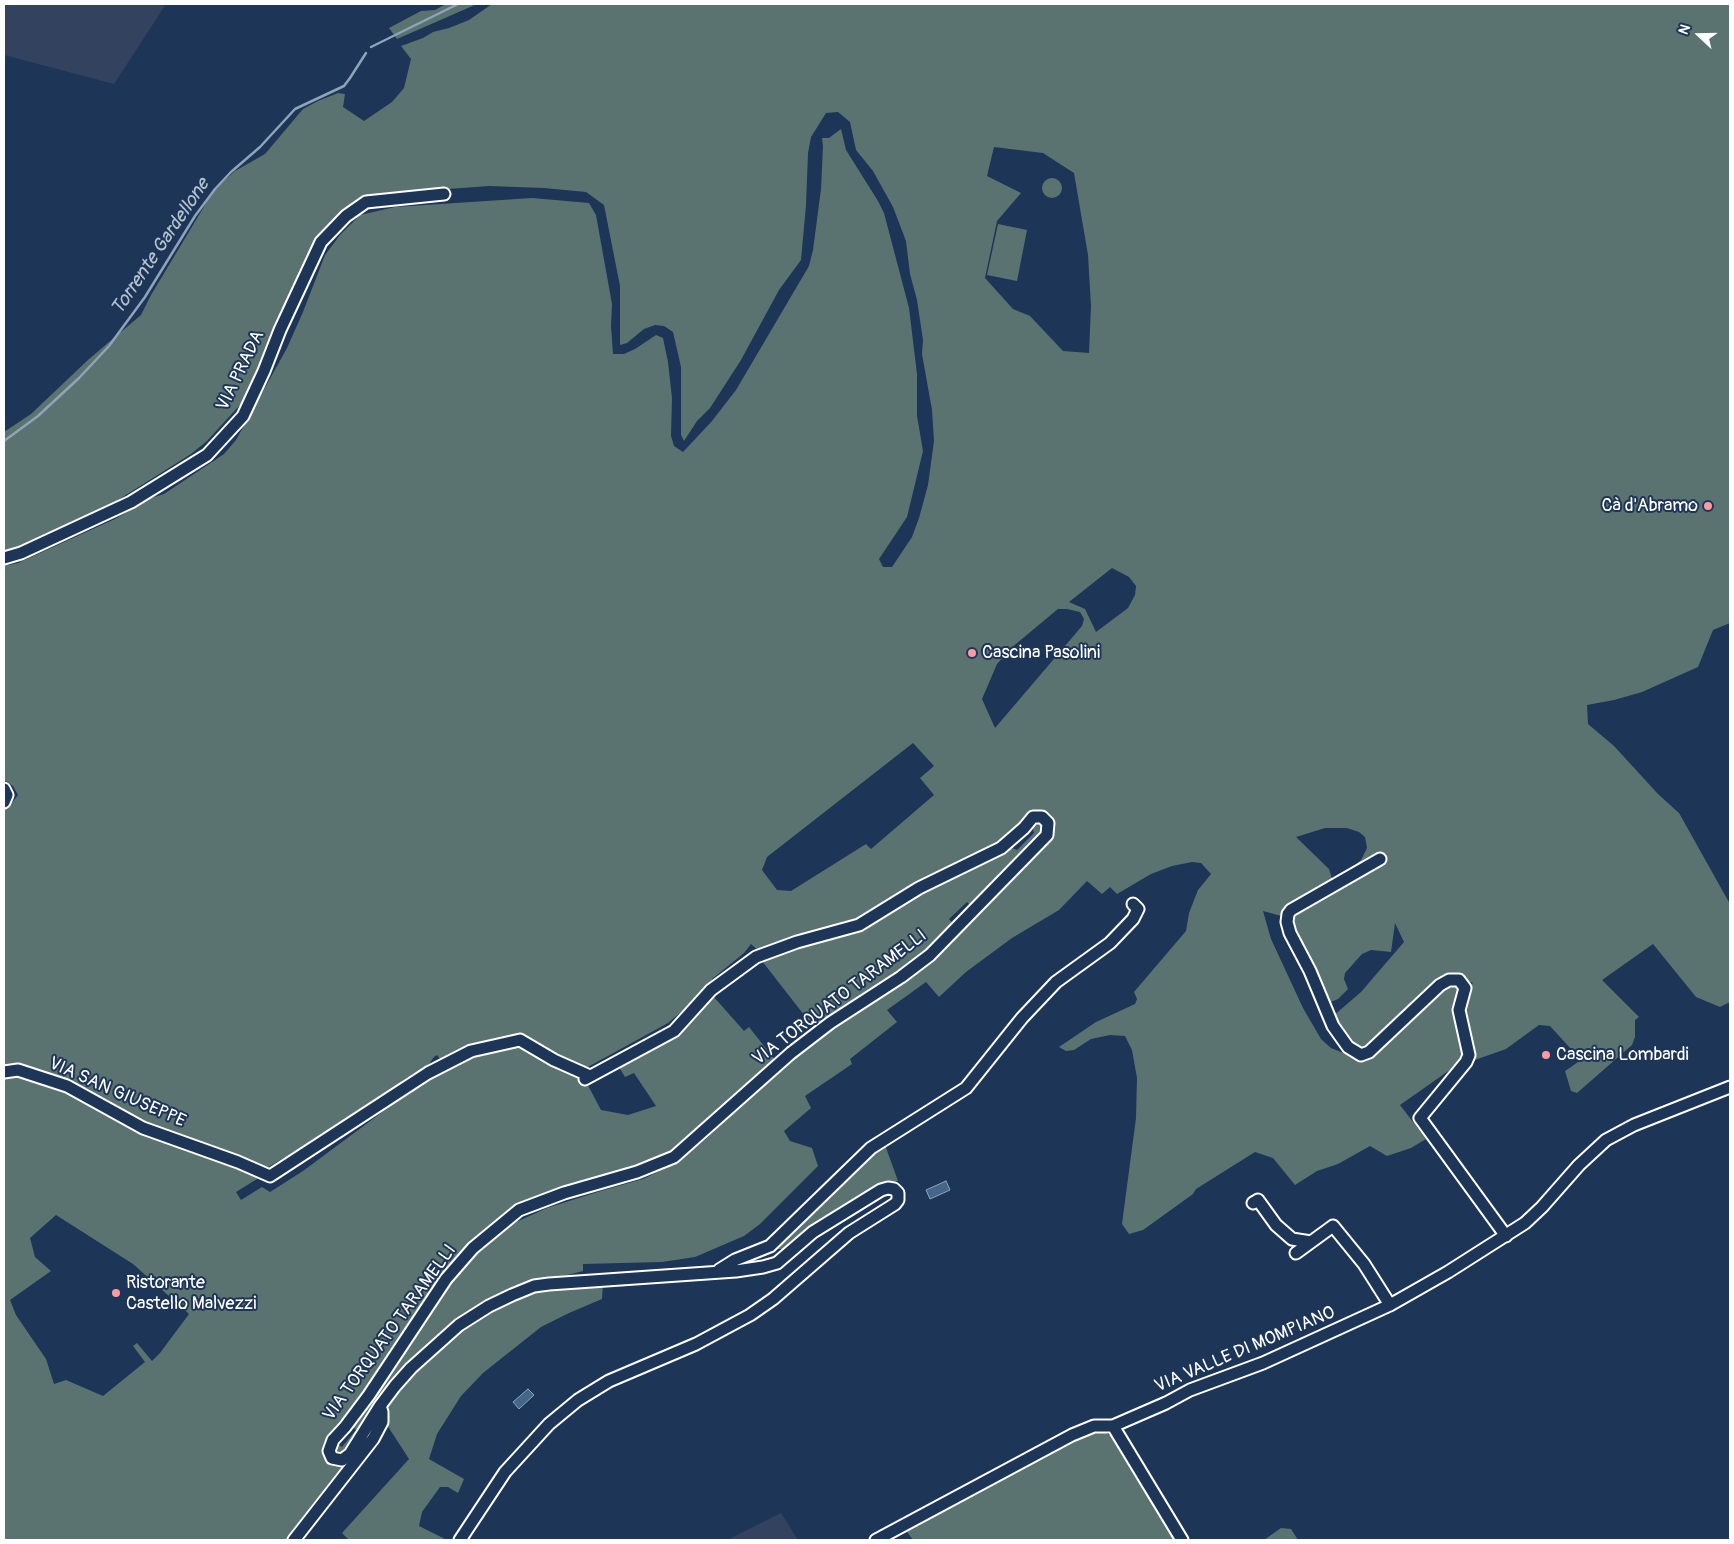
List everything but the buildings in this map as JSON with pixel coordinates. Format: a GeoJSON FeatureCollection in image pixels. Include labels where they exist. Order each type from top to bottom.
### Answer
{"type":"FeatureCollection","features":[{"type":"Feature","properties":{"kind":"street","name":"VIA PRADA"},"geometry":{"type":"LineString","coordinates":[[4,558],[21,553],[132,502],[207,455],[242,416],[321,242],[346,216],[366,202],[444,194]]}},
{"type":"Feature","properties":{"kind":"street"},"geometry":{"type":"LineString","coordinates":[[4,789],[7,796],[4,802]]}},
{"type":"Feature","properties":{"kind":"street","name":"VIA TORQUATO TARAMELLI"},"geometry":{"type":"LineString","coordinates":[[270,1176],[428,1073],[471,1051],[520,1040],[588,1078],[674,1031],[711,990],[756,958],[797,942],[860,925],[920,888],[1001,848],[1024,828],[1033,817],[1042,817],[1048,823],[1047,835],[930,956],[830,1023],[790,1053],[674,1157],[637,1172],[564,1193],[519,1210],[473,1248],[446,1279],[370,1395],[346,1427],[333,1440],[329,1451],[332,1458],[342,1460],[350,1454],[380,1406],[411,1368],[460,1325],[489,1306],[527,1289],[549,1284],[762,1267],[777,1263],[813,1232],[881,1190],[894,1189],[898,1193],[898,1200],[895,1204],[849,1233],[773,1298],[750,1315],[696,1344],[609,1381],[578,1400],[549,1424],[505,1472],[460,1540]]}},
{"type":"Feature","properties":{"kind":"street"},"geometry":{"type":"LineString","coordinates":[[1380,859],[1291,910],[1288,914],[1287,922],[1290,933],[1310,971],[1333,1026],[1348,1047],[1361,1055],[1368,1052],[1440,985],[1449,980],[1459,980],[1465,988],[1458,1010],[1469,1055],[1466,1062],[1420,1118],[1506,1236]]}},
{"type":"Feature","properties":{"kind":"street","name":"VIA TORQUATO TARAMELLI"},"geometry":{"type":"LineString","coordinates":[[718,1271],[735,1260],[770,1246],[871,1148],[966,1088],[1022,1018],[1056,982],[1110,943],[1133,919],[1138,909],[1133,904]]}},
{"type":"Feature","properties":{"kind":"street","name":"VIA SAN GIUSEPPE"},"geometry":{"type":"LineString","coordinates":[[4,1072],[18,1070],[66,1086],[142,1128],[238,1162],[270,1176]]}},
{"type":"Feature","properties":{"kind":"street","name":"VIA VALLE DI MOMPIANO"},"geometry":{"type":"LineString","coordinates":[[876,1540],[1072,1435],[1094,1426],[1113,1426],[1190,1390],[1263,1363],[1390,1305],[1448,1272],[1525,1223],[1579,1165],[1606,1140],[1634,1125],[1730,1086]]}},
{"type":"Feature","properties":{"kind":"street"},"geometry":{"type":"LineString","coordinates":[[1258,1199],[1276,1225],[1285,1234],[1292,1239],[1311,1242]]}},
{"type":"Feature","properties":{"kind":"street"},"geometry":{"type":"LineString","coordinates":[[1296,1253],[1333,1226],[1364,1264],[1390,1305]]}},
{"type":"Feature","properties":{"kind":"street"},"geometry":{"type":"LineString","coordinates":[[770,1246],[777,1263]]}},
{"type":"Feature","properties":{"kind":"street","name":"VIA TORQUATO TARAMELLI"},"geometry":{"type":"LineString","coordinates":[[294,1540],[373,1439],[382,1422],[380,1406]]}},
{"type":"Feature","properties":{"kind":"street"},"geometry":{"type":"LineString","coordinates":[[1113,1426],[1182,1540]]}},
{"type":"Feature","properties":{"kind":"shaded area"},"geometry":{"type":"Polygon","coordinates":[[[4,4],[166,4],[114,84],[4,55],[4,4]]]}},
{"type":"Feature","properties":{"kind":"shaded area"},"geometry":{"type":"Polygon","coordinates":[[[946,1181],[950,1190],[930,1199],[926,1190],[946,1181]]]}},
{"type":"Feature","properties":{"kind":"shaded area"},"geometry":{"type":"Polygon","coordinates":[[[528,1389],[534,1395],[519,1409],[513,1402],[528,1389]]]}},
{"type":"Feature","properties":{"kind":"shaded area"},"geometry":{"type":"Polygon","coordinates":[[[781,1513],[798,1540],[727,1540],[781,1513]]]}},
{"type":"Feature","properties":{"kind":"green space"},"geometry":{"type":"Polygon","coordinates":[[[446,4],[477,4],[397,39],[389,28],[421,11],[435,10],[446,4]]]}},
{"type":"Feature","properties":{"kind":"green space"},"geometry":{"type":"Polygon","coordinates":[[[492,4],[1730,4],[1730,623],[1713,630],[1698,667],[1642,692],[1587,705],[1588,724],[1614,746],[1658,794],[1679,813],[1730,904],[1730,1002],[1720,1007],[1696,997],[1653,944],[1602,980],[1639,1017],[1635,1020],[1635,1037],[1632,1045],[1577,1093],[1571,1091],[1565,1071],[1581,1060],[1550,1026],[1539,1025],[1506,1049],[1472,1061],[1472,1054],[1461,1011],[1468,987],[1473,983],[1448,973],[1410,1007],[1367,1050],[1357,1047],[1344,1036],[1332,1017],[1361,992],[1404,942],[1395,923],[1391,952],[1371,950],[1362,954],[1345,973],[1344,979],[1348,989],[1338,999],[1326,1004],[1296,938],[1290,921],[1291,917],[1296,910],[1341,884],[1339,878],[1361,860],[1367,848],[1365,837],[1359,832],[1347,828],[1325,828],[1296,837],[1329,869],[1333,882],[1289,907],[1285,917],[1263,911],[1271,939],[1303,1008],[1321,1039],[1331,1048],[1363,1061],[1428,1001],[1449,984],[1456,983],[1461,987],[1457,998],[1456,1012],[1466,1053],[1464,1060],[1400,1105],[1426,1139],[1411,1148],[1387,1156],[1370,1146],[1338,1164],[1317,1171],[1295,1185],[1273,1158],[1255,1152],[1196,1189],[1193,1194],[1143,1230],[1129,1234],[1122,1224],[1136,1118],[1137,1078],[1132,1050],[1125,1036],[1110,1035],[1091,1039],[1074,1050],[1066,1051],[1059,1047],[1096,1022],[1135,1004],[1137,999],[1134,992],[1186,931],[1189,913],[1198,890],[1211,874],[1201,863],[1192,862],[1172,866],[1151,874],[1117,894],[1110,887],[1102,894],[1087,881],[1059,910],[1012,938],[966,972],[939,997],[926,982],[887,1010],[897,1022],[850,1059],[852,1064],[805,1096],[811,1108],[784,1131],[790,1141],[812,1148],[818,1166],[760,1224],[744,1236],[695,1257],[662,1262],[583,1264],[583,1271],[533,1282],[488,1303],[442,1335],[405,1369],[376,1406],[354,1443],[343,1456],[338,1456],[334,1451],[336,1443],[342,1447],[356,1430],[351,1425],[437,1300],[475,1254],[514,1223],[547,1208],[643,1179],[679,1162],[783,1067],[837,1025],[913,976],[996,897],[1037,851],[1051,841],[1054,829],[1053,819],[1044,814],[1034,813],[1022,826],[994,848],[948,869],[894,900],[847,923],[759,951],[751,944],[744,953],[712,979],[712,986],[668,1023],[586,1068],[555,1057],[519,1037],[458,1049],[440,1059],[437,1055],[429,1064],[403,1080],[389,1092],[265,1169],[142,1123],[68,1083],[18,1067],[4,1068],[4,808],[11,804],[18,795],[13,786],[4,780],[4,565],[18,563],[115,519],[151,498],[164,494],[224,454],[236,440],[287,348],[325,255],[340,235],[360,215],[395,207],[532,198],[589,203],[596,215],[612,304],[613,354],[624,354],[656,335],[663,338],[672,398],[671,436],[674,446],[683,452],[712,421],[736,390],[809,266],[821,189],[822,138],[829,138],[841,129],[846,150],[884,213],[909,308],[917,374],[917,416],[923,451],[907,517],[879,559],[883,567],[892,567],[912,537],[928,485],[934,441],[932,410],[922,354],[923,340],[917,300],[910,274],[906,241],[893,207],[873,171],[856,150],[850,122],[838,112],[826,113],[811,137],[808,153],[801,260],[779,290],[741,360],[710,408],[697,421],[684,441],[681,435],[681,367],[673,332],[664,326],[655,325],[644,329],[627,343],[620,345],[620,286],[604,205],[586,192],[544,188],[489,186],[393,193],[359,200],[316,245],[282,309],[274,338],[251,389],[239,406],[207,441],[191,454],[110,505],[17,551],[4,555],[4,432],[31,414],[89,359],[141,315],[214,190],[235,171],[265,154],[303,109],[318,101],[338,93],[345,94],[343,107],[364,121],[392,102],[404,88],[411,59],[401,46],[433,32],[469,20],[492,4]],[[994,147],[987,176],[1021,193],[997,221],[985,278],[1013,309],[1030,316],[1063,351],[1089,353],[1091,306],[1088,255],[1074,173],[1043,153],[994,147]],[[1112,568],[1069,602],[1085,609],[1096,632],[1128,608],[1135,595],[1136,586],[1129,577],[1112,568]],[[1058,609],[1011,648],[997,664],[982,699],[995,728],[1082,626],[1084,619],[1080,612],[1058,609]],[[913,743],[767,857],[762,870],[777,890],[791,891],[866,844],[871,849],[934,795],[920,778],[934,766],[913,743]]]}},
{"type":"Feature","properties":{"kind":"green space"},"geometry":{"type":"Polygon","coordinates":[[[1052,178],[1059,181],[1062,188],[1059,195],[1052,198],[1045,195],[1042,188],[1045,181],[1052,178]]]}},
{"type":"Feature","properties":{"kind":"green space"},"geometry":{"type":"Polygon","coordinates":[[[998,224],[1027,230],[1017,281],[987,275],[998,224]]]}},
{"type":"Feature","properties":{"kind":"green space"},"geometry":{"type":"Polygon","coordinates":[[[1038,823],[1042,825],[1043,829],[1035,841],[972,907],[967,902],[949,919],[954,925],[928,953],[815,1029],[762,961],[785,951],[846,934],[921,891],[1009,847],[1017,850],[1034,833],[1032,826],[1038,823]]]}},
{"type":"Feature","properties":{"kind":"green space"},"geometry":{"type":"Polygon","coordinates":[[[713,996],[744,1031],[749,1027],[775,1060],[673,1154],[650,1164],[555,1192],[468,1250],[326,1446],[324,1454],[329,1461],[348,1462],[287,1540],[4,1540],[4,1077],[17,1074],[57,1087],[260,1175],[257,1179],[236,1192],[241,1200],[262,1187],[270,1192],[303,1171],[424,1081],[495,1049],[520,1043],[583,1076],[601,1110],[628,1115],[656,1106],[634,1073],[625,1077],[619,1067],[678,1036],[713,996]],[[56,1215],[30,1238],[35,1257],[51,1271],[10,1300],[16,1315],[46,1359],[54,1384],[66,1380],[103,1396],[145,1362],[133,1346],[137,1343],[152,1361],[189,1314],[133,1264],[56,1215]]]}},
{"type":"Feature","properties":{"kind":"green space"},"geometry":{"type":"Polygon","coordinates":[[[885,1145],[898,1181],[886,1182],[783,1249],[777,1249],[776,1246],[802,1220],[885,1145]]]}},
{"type":"Feature","properties":{"kind":"green space"},"geometry":{"type":"Polygon","coordinates":[[[603,1284],[602,1299],[541,1327],[483,1373],[461,1396],[437,1434],[429,1459],[464,1479],[458,1493],[448,1487],[440,1487],[422,1512],[419,1526],[447,1540],[349,1540],[342,1533],[409,1459],[385,1422],[385,1407],[419,1368],[481,1315],[542,1288],[603,1284]]]}},
{"type":"Feature","properties":{"kind":"green space"},"geometry":{"type":"Polygon","coordinates":[[[1094,1429],[1103,1431],[1114,1438],[1177,1540],[913,1540],[905,1529],[1094,1429]]]}},
{"type":"Feature","properties":{"kind":"green space"},"geometry":{"type":"Polygon","coordinates":[[[1281,1528],[1291,1529],[1298,1540],[1264,1540],[1281,1528]]]}},
{"type":"Feature","properties":{"kind":"waterway","name":"Torrente Gardellone"},"geometry":{"type":"LineString","coordinates":[[371,47],[458,4]]}},
{"type":"Feature","properties":{"kind":"waterway","name":"Torrente Gardellone"},"geometry":{"type":"LineString","coordinates":[[4,441],[38,416],[79,378],[109,346],[145,297],[195,216],[215,189],[231,172],[260,147],[295,109],[344,86],[366,53]]}},
{"type":"Feature","properties":{"kind":"place","name":"Cà d'Abramo"},"geometry":{"type":"Point","coordinates":[1708,506]}},
{"type":"Feature","properties":{"kind":"place","name":"Cascina Pasolini"},"geometry":{"type":"Point","coordinates":[972,653]}},
{"type":"Feature","properties":{"kind":"place","name":"Cascina Lombardi"},"geometry":{"type":"Point","coordinates":[1546,1055]}},
{"type":"Feature","properties":{"kind":"place","name":"Ristorante Castello Malvezzi"},"geometry":{"type":"Point","coordinates":[116,1293]}}]}
